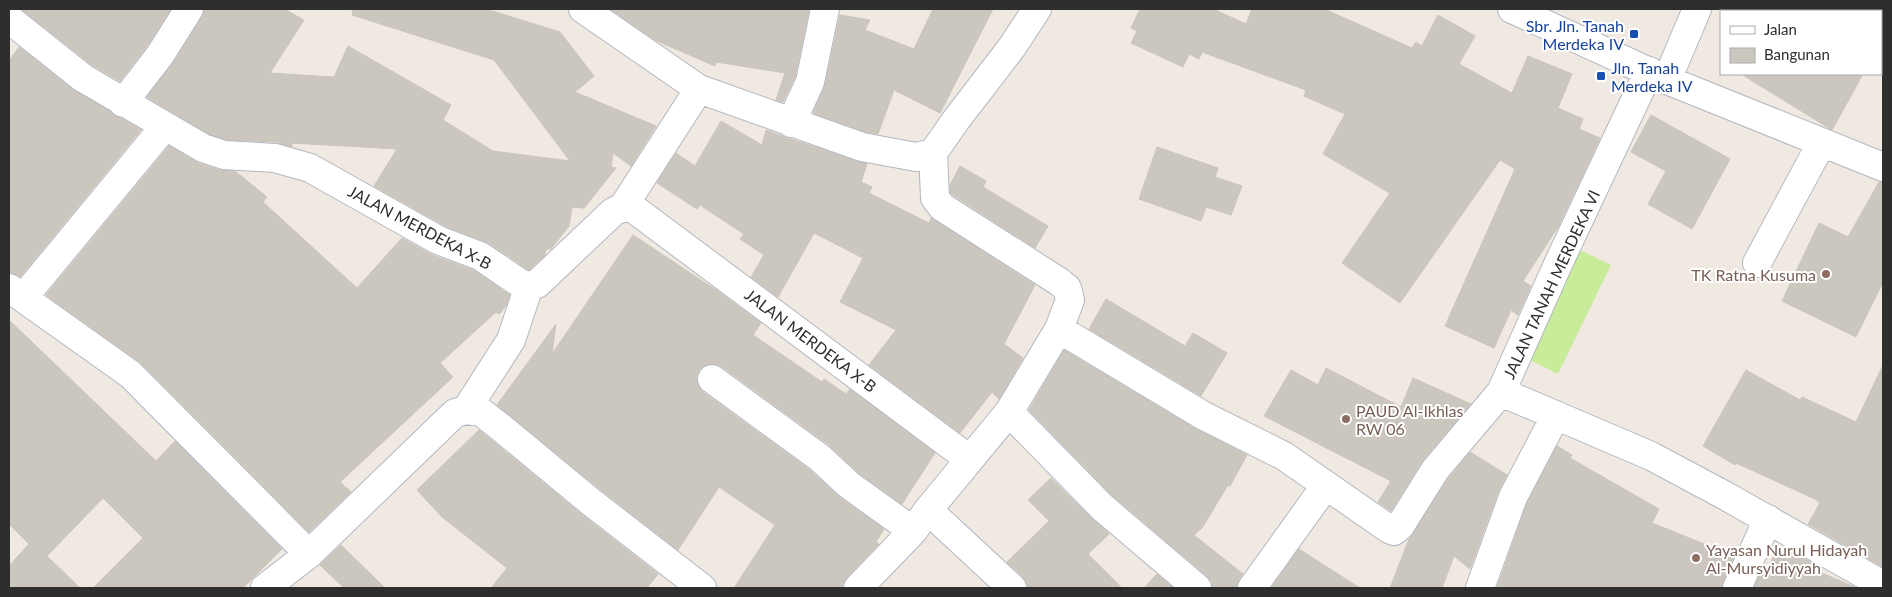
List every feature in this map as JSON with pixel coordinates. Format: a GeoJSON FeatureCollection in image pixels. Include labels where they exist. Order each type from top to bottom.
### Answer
{"type":"FeatureCollection","features":[{"type":"Feature","properties":{"kind":"street"},"geometry":{"type":"LineString","coordinates":[[123,103],[160,55],[189,9]]}},
{"type":"Feature","properties":{"kind":"street"},"geometry":{"type":"LineString","coordinates":[[583,9],[699,89],[862,147],[916,157],[933,153]]}},
{"type":"Feature","properties":{"kind":"street"},"geometry":{"type":"LineString","coordinates":[[791,123],[810,82],[825,9]]}},
{"type":"Feature","properties":{"kind":"street"},"geometry":{"type":"LineString","coordinates":[[858,588],[921,520],[1009,412],[1059,329],[1070,300],[1067,288],[942,207],[934,198],[933,153],[1012,47],[1036,9]]}},
{"type":"Feature","properties":{"kind":"street"},"geometry":{"type":"LineString","coordinates":[[1512,9],[1658,76],[1883,167]]}},
{"type":"Feature","properties":{"kind":"street","name":"JALAN TANAH MERDEKA VI"},"geometry":{"type":"LineString","coordinates":[[1697,9],[1658,76],[1559,262],[1501,392],[1651,456],[1768,519],[1883,585]]}},
{"type":"Feature","properties":{"kind":"street","name":"JALAN MERDEKA X-B"},"geometry":{"type":"LineString","coordinates":[[9,20],[83,78],[203,148],[224,155],[275,158],[310,168],[438,240],[480,256],[520,283],[529,286]]}},
{"type":"Feature","properties":{"kind":"street"},"geometry":{"type":"LineString","coordinates":[[466,410],[511,340],[529,286],[537,284],[613,212],[623,207],[699,89]]}},
{"type":"Feature","properties":{"kind":"street"},"geometry":{"type":"LineString","coordinates":[[165,126],[16,293],[130,374],[309,554]]}},
{"type":"Feature","properties":{"kind":"street"},"geometry":{"type":"LineString","coordinates":[[1757,263],[1822,142]]}},
{"type":"Feature","properties":{"kind":"street","name":"JALAN MERDEKA X-B"},"geometry":{"type":"LineString","coordinates":[[623,207],[634,209],[969,459]]}},
{"type":"Feature","properties":{"kind":"street"},"geometry":{"type":"LineString","coordinates":[[1059,329],[1204,416],[1284,456],[1394,531],[1400,526],[1435,470],[1501,392]]}},
{"type":"Feature","properties":{"kind":"street"},"geometry":{"type":"LineString","coordinates":[[712,379],[820,458],[849,485],[921,520],[1012,588]]}},
{"type":"Feature","properties":{"kind":"street"},"geometry":{"type":"LineString","coordinates":[[265,588],[309,554],[455,413],[466,410],[481,412],[500,426],[590,502],[702,588]]}},
{"type":"Feature","properties":{"kind":"street"},"geometry":{"type":"LineString","coordinates":[[1009,412],[1102,507],[1197,588]]}},
{"type":"Feature","properties":{"kind":"street"},"geometry":{"type":"LineString","coordinates":[[1480,588],[1512,497],[1556,415]]}},
{"type":"Feature","properties":{"kind":"street"},"geometry":{"type":"LineString","coordinates":[[1252,588],[1326,486]]}},
{"type":"Feature","properties":{"kind":"street"},"geometry":{"type":"LineString","coordinates":[[1738,588],[1768,519]]}},
{"type":"Feature","properties":{"kind":"green space"},"geometry":{"type":"Polygon","coordinates":[[[1580,250],[1611,265],[1558,374],[1526,358],[1580,250]]]}},
{"type":"Feature","properties":{"kind":"building"},"geometry":{"type":"Polygon","coordinates":[[[21,9],[171,9],[147,46],[120,81],[92,65],[21,9]]]}},
{"type":"Feature","properties":{"kind":"building"},"geometry":{"type":"Polygon","coordinates":[[[204,9],[284,9],[304,20],[270,73],[334,77],[348,46],[451,105],[443,120],[493,151],[570,161],[494,60],[352,15],[353,9],[486,9],[560,32],[594,76],[575,92],[656,126],[631,166],[613,153],[611,167],[616,168],[584,208],[572,207],[569,226],[551,249],[546,249],[545,255],[529,270],[489,243],[445,226],[374,186],[397,149],[292,143],[292,147],[276,142],[227,140],[209,134],[147,97],[173,63],[202,17],[204,9]]]}},
{"type":"Feature","properties":{"kind":"building"},"geometry":{"type":"Polygon","coordinates":[[[610,9],[809,10],[795,77],[783,102],[776,100],[785,73],[716,62],[715,66],[657,41],[610,9]]]}},
{"type":"Feature","properties":{"kind":"building"},"geometry":{"type":"Polygon","coordinates":[[[933,9],[993,9],[940,113],[894,90],[878,134],[866,132],[813,113],[825,85],[840,15],[870,20],[865,30],[914,49],[933,9]]]}},
{"type":"Feature","properties":{"kind":"building"},"geometry":{"type":"Polygon","coordinates":[[[1140,9],[1213,9],[1246,24],[1252,9],[1324,9],[1412,48],[1416,42],[1422,46],[1438,15],[1475,36],[1459,64],[1512,93],[1528,56],[1572,74],[1558,108],[1583,119],[1579,129],[1600,138],[1558,227],[1523,281],[1531,286],[1518,315],[1511,310],[1494,348],[1445,326],[1515,169],[1500,160],[1400,303],[1342,263],[1390,193],[1323,154],[1345,114],[1304,96],[1306,90],[1202,52],[1199,59],[1189,54],[1183,67],[1131,43],[1137,31],[1131,28],[1140,9]]]}},
{"type":"Feature","properties":{"kind":"building"},"geometry":{"type":"Polygon","coordinates":[[[19,47],[75,91],[141,130],[20,277],[9,272],[9,61],[19,47]]]}},
{"type":"Feature","properties":{"kind":"building"},"geometry":{"type":"Polygon","coordinates":[[[1743,75],[1862,75],[1832,130],[1743,75]]]}},
{"type":"Feature","properties":{"kind":"building"},"geometry":{"type":"Polygon","coordinates":[[[1651,115],[1730,159],[1692,229],[1648,204],[1666,171],[1631,152],[1651,115]]]}},
{"type":"Feature","properties":{"kind":"building"},"geometry":{"type":"Polygon","coordinates":[[[721,121],[762,145],[766,130],[867,164],[861,182],[872,187],[869,193],[929,223],[931,218],[1035,285],[1004,344],[1023,358],[999,399],[992,392],[960,433],[869,365],[896,330],[840,302],[863,258],[814,233],[778,297],[751,277],[764,255],[740,239],[744,234],[700,205],[697,209],[657,183],[676,153],[695,166],[721,121]]]}},
{"type":"Feature","properties":{"kind":"building"},"geometry":{"type":"Polygon","coordinates":[[[169,146],[198,163],[219,170],[235,171],[267,197],[263,202],[357,288],[402,238],[432,255],[473,270],[510,295],[506,306],[499,314],[496,312],[440,363],[453,377],[340,482],[351,492],[309,532],[141,363],[46,295],[169,146]]]}},
{"type":"Feature","properties":{"kind":"building"},"geometry":{"type":"Polygon","coordinates":[[[1157,147],[1218,168],[1215,177],[1242,186],[1231,215],[1206,207],[1201,221],[1139,199],[1157,147]]]}},
{"type":"Feature","properties":{"kind":"building"},"geometry":{"type":"Polygon","coordinates":[[[960,166],[986,181],[983,187],[1048,226],[1035,248],[950,192],[950,185],[960,166]]]}},
{"type":"Feature","properties":{"kind":"building"},"geometry":{"type":"Polygon","coordinates":[[[1879,182],[1883,182],[1883,282],[1856,337],[1782,301],[1819,223],[1848,237],[1879,182]]]}},
{"type":"Feature","properties":{"kind":"building"},"geometry":{"type":"Polygon","coordinates":[[[633,235],[716,290],[761,323],[753,335],[822,382],[824,379],[846,394],[850,389],[935,453],[902,504],[859,473],[829,445],[721,366],[714,364],[706,365],[699,370],[696,378],[703,392],[810,470],[840,498],[884,529],[876,542],[879,544],[847,577],[843,588],[734,588],[775,525],[719,487],[678,550],[497,405],[556,324],[552,354],[633,235]]]}},
{"type":"Feature","properties":{"kind":"building"},"geometry":{"type":"Polygon","coordinates":[[[1106,299],[1185,346],[1193,333],[1227,353],[1201,396],[1089,329],[1106,299]]]}},
{"type":"Feature","properties":{"kind":"building"},"geometry":{"type":"Polygon","coordinates":[[[9,320],[156,461],[175,441],[282,549],[243,588],[93,588],[143,538],[103,498],[47,556],[80,588],[9,588],[9,566],[29,544],[9,524],[9,320]]]}},
{"type":"Feature","properties":{"kind":"building"},"geometry":{"type":"Polygon","coordinates":[[[1064,350],[1196,429],[1247,455],[1230,486],[1228,485],[1202,528],[1194,535],[1243,574],[1239,579],[1237,588],[1212,588],[1212,582],[1207,576],[1113,496],[1029,410],[1064,350]]]}},
{"type":"Feature","properties":{"kind":"building"},"geometry":{"type":"Polygon","coordinates":[[[1883,365],[1883,567],[1808,524],[1820,503],[1815,499],[1736,463],[1735,465],[1703,446],[1746,370],[1800,400],[1802,397],[1856,422],[1883,365]]]}},
{"type":"Feature","properties":{"kind":"building"},"geometry":{"type":"Polygon","coordinates":[[[1326,368],[1401,407],[1413,378],[1471,404],[1423,460],[1391,511],[1378,502],[1391,481],[1264,416],[1291,370],[1318,385],[1326,368]]]}},
{"type":"Feature","properties":{"kind":"building"},"geometry":{"type":"Polygon","coordinates":[[[479,430],[581,514],[658,574],[647,588],[491,588],[507,568],[442,517],[417,490],[479,430]]]}},
{"type":"Feature","properties":{"kind":"building"},"geometry":{"type":"Polygon","coordinates":[[[1557,446],[1572,455],[1570,458],[1659,509],[1652,523],[1734,556],[1722,588],[1497,588],[1527,503],[1557,446]]]}},
{"type":"Feature","properties":{"kind":"building"},"geometry":{"type":"Polygon","coordinates":[[[1470,452],[1507,475],[1498,492],[1470,569],[1454,556],[1442,588],[1390,588],[1409,539],[1448,479],[1470,452]]]}},
{"type":"Feature","properties":{"kind":"building"},"geometry":{"type":"Polygon","coordinates":[[[1051,478],[1109,534],[1088,554],[1122,588],[1027,588],[1027,583],[1023,577],[1007,562],[1049,521],[1028,500],[1051,478]]]}},
{"type":"Feature","properties":{"kind":"building"},"geometry":{"type":"Polygon","coordinates":[[[341,545],[385,588],[344,588],[320,565],[341,545]]]}},
{"type":"Feature","properties":{"kind":"building"},"geometry":{"type":"Polygon","coordinates":[[[1299,549],[1360,588],[1271,588],[1299,549]]]}},
{"type":"Feature","properties":{"kind":"building"},"geometry":{"type":"Polygon","coordinates":[[[1792,552],[1818,566],[1817,571],[1857,588],[1754,588],[1763,567],[1768,569],[1775,553],[1788,559],[1792,552]]]}},
{"type":"Feature","properties":{"kind":"building"},"geometry":{"type":"Polygon","coordinates":[[[1157,574],[1173,588],[1144,588],[1157,574]]]}},
{"type":"Feature","properties":{"kind":"place","name":"Sbr. Jln. Tanah Merdeka IV"},"geometry":{"type":"Point","coordinates":[1634,34]}},
{"type":"Feature","properties":{"kind":"place","name":"Jln. Tanah Merdeka IV"},"geometry":{"type":"Point","coordinates":[1601,76]}},
{"type":"Feature","properties":{"kind":"place","name":"TK Ratna Kusuma"},"geometry":{"type":"Point","coordinates":[1826,274]}},
{"type":"Feature","properties":{"kind":"place","name":"PAUD Al-Ikhlas RW 06"},"geometry":{"type":"Point","coordinates":[1346,419]}},
{"type":"Feature","properties":{"kind":"place","name":"Yayasan Nurul Hidayah Al-Mursyidiyyah"},"geometry":{"type":"Point","coordinates":[1696,558]}}]}
